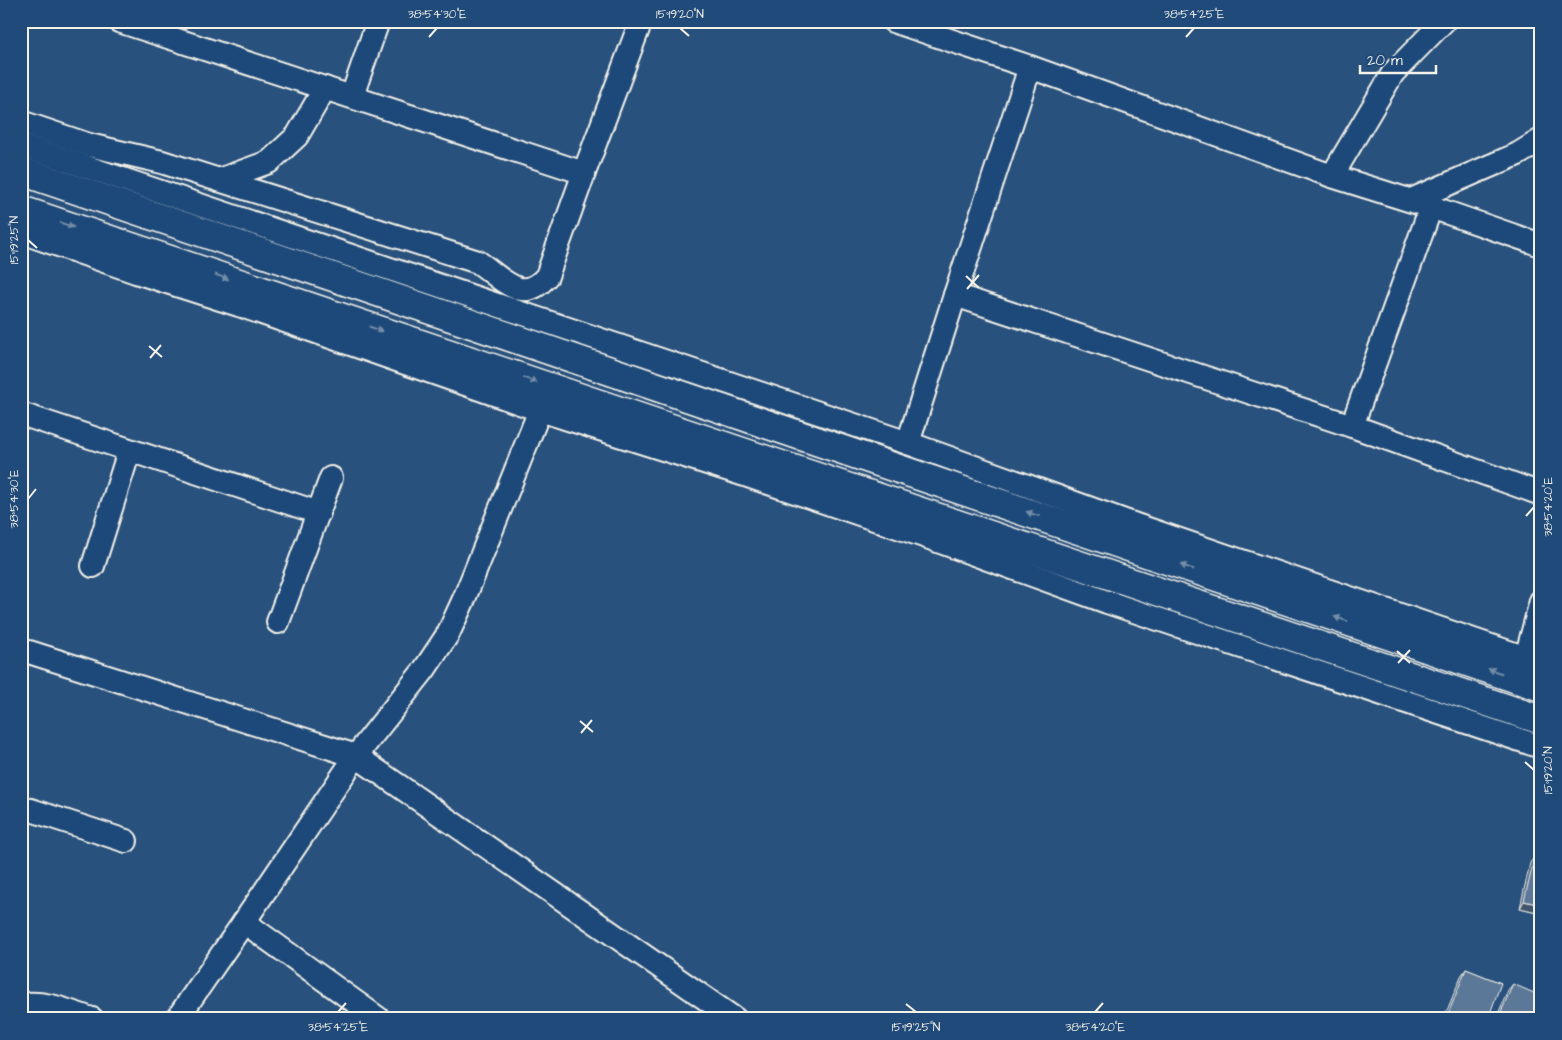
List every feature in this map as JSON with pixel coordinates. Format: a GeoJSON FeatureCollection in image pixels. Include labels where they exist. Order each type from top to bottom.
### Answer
{"type":"FeatureCollection","features":[{"type":"Feature","properties":{"kind":"main road"},"geometry":{"type":"LineString","coordinates":[[21,171],[1541,687]]}},
{"type":"Feature","properties":{"kind":"main road"},"geometry":{"type":"LineString","coordinates":[[21,210],[1541,720]]}},
{"type":"Feature","properties":{"kind":"street"},"geometry":{"type":"LineString","coordinates":[[119,21],[584,173]]}},
{"type":"Feature","properties":{"kind":"street"},"geometry":{"type":"LineString","coordinates":[[352,96],[378,21]]}},
{"type":"Feature","properties":{"kind":"street"},"geometry":{"type":"LineString","coordinates":[[21,122],[89,145],[162,162],[478,262],[513,287],[526,290],[539,286],[547,276],[641,21]]}},
{"type":"Feature","properties":{"kind":"street"},"geometry":{"type":"LineString","coordinates":[[893,21],[1030,67],[1332,176],[1541,245]]}},
{"type":"Feature","properties":{"kind":"street"},"geometry":{"type":"LineString","coordinates":[[1332,176],[1393,72],[1444,21]]}},
{"type":"Feature","properties":{"kind":"street"},"geometry":{"type":"LineString","coordinates":[[908,443],[954,295],[1030,67]]}},
{"type":"Feature","properties":{"kind":"street"},"geometry":{"type":"LineString","coordinates":[[219,180],[269,162],[297,136],[325,88]]}},
{"type":"Feature","properties":{"kind":"street"},"geometry":{"type":"LineString","coordinates":[[1352,426],[1421,204],[1518,154],[1541,140]]}},
{"type":"Feature","properties":{"kind":"street"},"geometry":{"type":"LineString","coordinates":[[21,145],[908,443],[1127,522],[1533,660],[1541,601]]}},
{"type":"Feature","properties":{"kind":"street"},"geometry":{"type":"LineString","coordinates":[[21,232],[136,272],[239,304],[540,410],[754,478],[924,536],[1107,602],[1541,747]]}},
{"type":"Feature","properties":{"kind":"street"},"geometry":{"type":"LineString","coordinates":[[954,295],[1352,426],[1541,494]]}},
{"type":"Feature","properties":{"kind":"street"},"geometry":{"type":"LineString","coordinates":[[177,1019],[356,756],[424,670],[448,634],[540,410]]}},
{"type":"Feature","properties":{"kind":"street"},"geometry":{"type":"LineString","coordinates":[[21,414],[319,513]]}},
{"type":"Feature","properties":{"kind":"street"},"geometry":{"type":"LineString","coordinates":[[93,566],[129,451]]}},
{"type":"Feature","properties":{"kind":"street"},"geometry":{"type":"LineString","coordinates":[[278,622],[331,478]]}},
{"type":"Feature","properties":{"kind":"street"},"geometry":{"type":"LineString","coordinates":[[21,652],[30,652],[356,756],[735,1019]]}},
{"type":"Feature","properties":{"kind":"street"},"geometry":{"type":"LineString","coordinates":[[21,809],[31,810],[126,841]]}},
{"type":"Feature","properties":{"kind":"street"},"geometry":{"type":"LineString","coordinates":[[244,922],[379,1019]]}},
{"type":"Feature","properties":{"kind":"street"},"geometry":{"type":"LineString","coordinates":[[21,1005],[31,1003],[43,1004],[92,1019]]}},
{"type":"Feature","properties":{"kind":"building"},"geometry":{"type":"Polygon","coordinates":[[[1535,856],[1541,858],[1541,905],[1524,901],[1535,856]]]}},
{"type":"Feature","properties":{"kind":"building"},"geometry":{"type":"Polygon","coordinates":[[[1466,969],[1501,983],[1488,1019],[1466,1019],[1449,1012],[1466,969]]]}},
{"type":"Feature","properties":{"kind":"building"},"geometry":{"type":"Polygon","coordinates":[[[1513,984],[1541,996],[1541,1019],[1498,1019],[1513,984]]]}}]}
